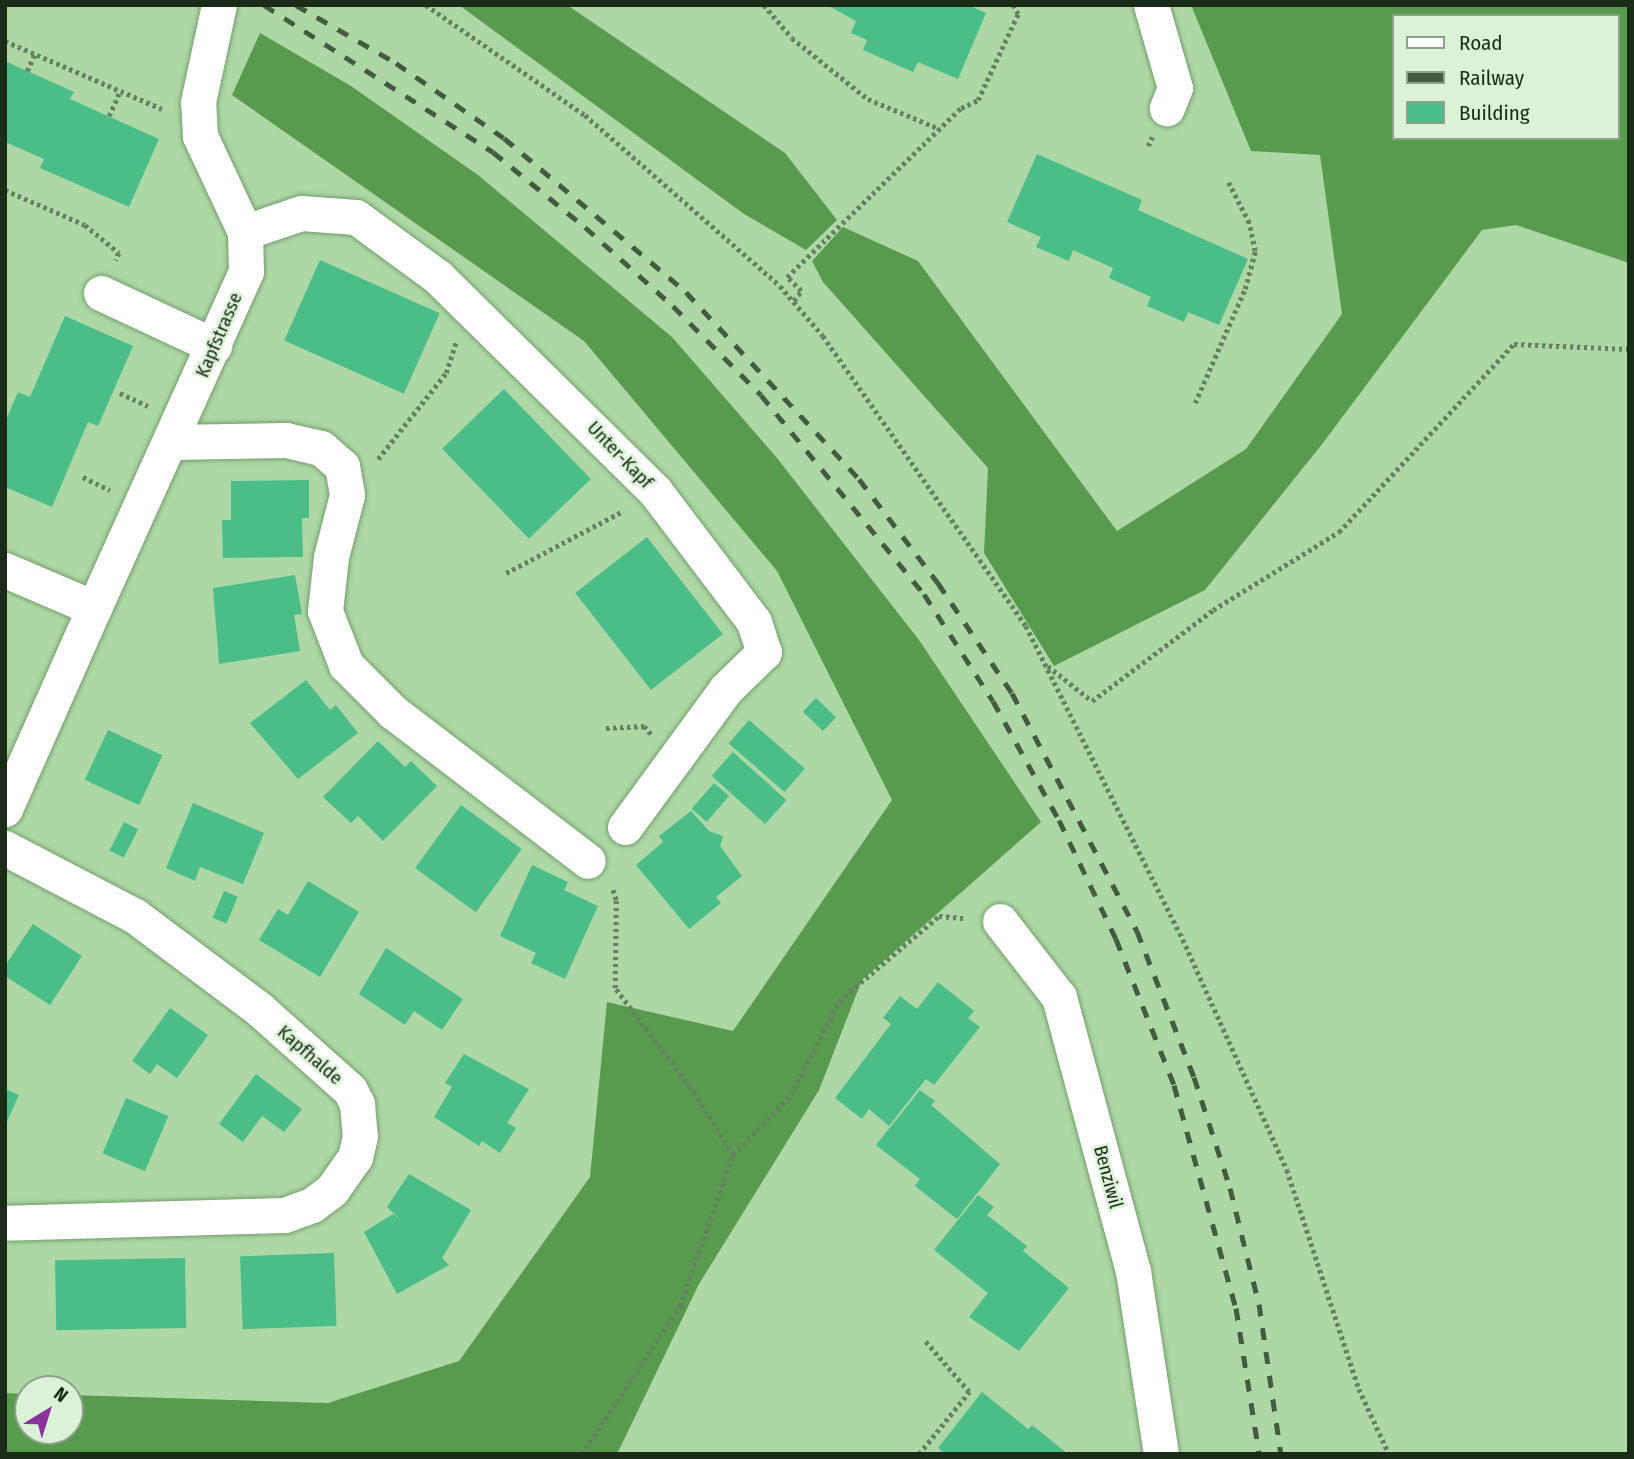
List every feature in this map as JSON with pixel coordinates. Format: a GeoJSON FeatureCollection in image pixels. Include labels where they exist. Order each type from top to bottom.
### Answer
{"type":"FeatureCollection","features":[{"type":"Feature","properties":{"kind":"street","name":"Kapfstrasse"},"geometry":{"type":"LineString","coordinates":[[7,801],[246,272],[245,232],[200,136],[199,114],[219,5]]}},
{"type":"Feature","properties":{"kind":"street"},"geometry":{"type":"LineString","coordinates":[[1152,5],[1175,88],[1167,108]]}},
{"type":"Feature","properties":{"kind":"street","name":"Unter-Kapf"},"geometry":{"type":"LineString","coordinates":[[245,232],[301,212],[356,217],[438,277],[565,411],[658,495],[754,622],[764,652],[726,689],[625,827]]}},
{"type":"Feature","properties":{"kind":"street"},"geometry":{"type":"LineString","coordinates":[[101,293],[214,346]]}},
{"type":"Feature","properties":{"kind":"street"},"geometry":{"type":"LineString","coordinates":[[171,442],[286,440],[321,448],[342,466],[347,495],[331,557],[325,611],[346,665],[393,712],[588,861]]}},
{"type":"Feature","properties":{"kind":"street"},"geometry":{"type":"LineString","coordinates":[[9,581],[94,608]]}},
{"type":"Feature","properties":{"kind":"street","name":"Kapfhalde"},"geometry":{"type":"LineString","coordinates":[[5,848],[135,916],[258,1008],[350,1090],[357,1104],[360,1136],[355,1157],[332,1191],[312,1206],[284,1215],[5,1223]]}},
{"type":"Feature","properties":{"kind":"street","name":"Benziwil"},"geometry":{"type":"LineString","coordinates":[[1000,921],[1059,998],[1133,1271],[1161,1454]]}},
{"type":"Feature","properties":{"kind":"path"},"geometry":{"type":"LineString","coordinates":[[426,5],[586,115],[794,301],[823,336],[1026,626],[1180,933],[1287,1170],[1359,1389],[1389,1454]]}},
{"type":"Feature","properties":{"kind":"path"},"geometry":{"type":"LineString","coordinates":[[764,5],[792,38],[868,99],[940,129]]}},
{"type":"Feature","properties":{"kind":"path"},"geometry":{"type":"LineString","coordinates":[[794,301],[801,291],[787,277],[940,129],[978,100],[1018,14],[1013,5]]}},
{"type":"Feature","properties":{"kind":"path"},"geometry":{"type":"LineString","coordinates":[[5,41],[173,114],[199,114]]}},
{"type":"Feature","properties":{"kind":"path"},"geometry":{"type":"LineString","coordinates":[[27,71],[35,54]]}},
{"type":"Feature","properties":{"kind":"path"},"geometry":{"type":"LineString","coordinates":[[109,117],[120,91]]}},
{"type":"Feature","properties":{"kind":"path"},"geometry":{"type":"LineString","coordinates":[[1195,403],[1245,289],[1255,251],[1250,223],[1228,182]]}},
{"type":"Feature","properties":{"kind":"path"},"geometry":{"type":"LineString","coordinates":[[5,190],[85,225],[119,253],[101,293]]}},
{"type":"Feature","properties":{"kind":"path"},"geometry":{"type":"LineString","coordinates":[[343,472],[382,455],[446,373],[455,344],[464,340]]}},
{"type":"Feature","properties":{"kind":"path"},"geometry":{"type":"LineString","coordinates":[[1045,663],[1092,701],[1213,610],[1339,532],[1514,344],[1629,349]]}},
{"type":"Feature","properties":{"kind":"path"},"geometry":{"type":"LineString","coordinates":[[506,573],[588,527]]}},
{"type":"Feature","properties":{"kind":"path"},"geometry":{"type":"LineString","coordinates":[[588,861],[608,877],[616,900],[615,988],[694,1093],[733,1155]]}},
{"type":"Feature","properties":{"kind":"path"},"geometry":{"type":"LineString","coordinates":[[582,1454],[680,1306],[733,1155],[791,1095],[839,1001],[939,916],[1000,921]]}},
{"type":"Feature","properties":{"kind":"path"},"geometry":{"type":"LineString","coordinates":[[919,1454],[969,1392],[924,1340]]}},
{"type":"Feature","properties":{"kind":"green space"},"geometry":{"type":"Polygon","coordinates":[[[459,5],[567,5],[785,153],[837,220],[806,250],[744,214],[459,5]]]}},
{"type":"Feature","properties":{"kind":"green space"},"geometry":{"type":"Polygon","coordinates":[[[1191,5],[1629,5],[1629,263],[1516,225],[1482,230],[1323,443],[1205,590],[1054,666],[984,553],[988,468],[823,282],[812,261],[843,227],[918,261],[1117,531],[1246,449],[1342,314],[1320,155],[1251,151],[1191,5]]]}},
{"type":"Feature","properties":{"kind":"green space"},"geometry":{"type":"Polygon","coordinates":[[[260,33],[351,86],[478,175],[672,337],[777,458],[919,640],[1041,822],[862,980],[819,1090],[699,1284],[617,1454],[5,1454],[5,1393],[14,1393],[14,1445],[84,1445],[84,1395],[328,1403],[459,1361],[590,1177],[607,1002],[733,1031],[892,800],[777,571],[584,341],[232,95],[260,33]]]}},
{"type":"Feature","properties":{"kind":"building"},"geometry":{"type":"Polygon","coordinates":[[[827,5],[968,5],[986,13],[958,79],[918,62],[913,72],[863,50],[867,40],[851,33],[856,21],[827,5]]]}},
{"type":"Feature","properties":{"kind":"building"},"geometry":{"type":"Polygon","coordinates":[[[5,61],[74,92],[70,99],[159,139],[129,207],[40,168],[44,159],[5,142],[5,61]]]}},
{"type":"Feature","properties":{"kind":"building"},"geometry":{"type":"Polygon","coordinates":[[[1037,154],[1142,200],[1138,210],[1248,259],[1219,325],[1188,312],[1184,322],[1147,306],[1151,297],[1109,278],[1113,268],[1073,250],[1069,261],[1036,247],[1041,237],[1007,222],[1037,154]]]}},
{"type":"Feature","properties":{"kind":"building"},"geometry":{"type":"Polygon","coordinates":[[[320,260],[440,313],[404,394],[284,340],[320,260]]]}},
{"type":"Feature","properties":{"kind":"building"},"geometry":{"type":"Polygon","coordinates":[[[65,316],[133,346],[98,426],[88,422],[52,507],[5,487],[5,422],[18,392],[30,397],[65,316]]]}},
{"type":"Feature","properties":{"kind":"building"},"geometry":{"type":"Polygon","coordinates":[[[504,389],[591,479],[529,539],[442,449],[504,389]]]}},
{"type":"Feature","properties":{"kind":"building"},"geometry":{"type":"Polygon","coordinates":[[[309,480],[309,518],[302,518],[303,557],[223,558],[222,520],[231,520],[231,481],[309,480]]]}},
{"type":"Feature","properties":{"kind":"building"},"geometry":{"type":"Polygon","coordinates":[[[647,537],[723,634],[651,690],[575,593],[647,537]]]}},
{"type":"Feature","properties":{"kind":"building"},"geometry":{"type":"Polygon","coordinates":[[[295,575],[302,614],[294,615],[300,651],[219,664],[213,588],[295,575]]]}},
{"type":"Feature","properties":{"kind":"building"},"geometry":{"type":"Polygon","coordinates":[[[306,680],[330,710],[336,705],[358,733],[298,779],[250,723],[306,680]]]}},
{"type":"Feature","properties":{"kind":"building"},"geometry":{"type":"Polygon","coordinates":[[[816,698],[836,717],[823,731],[803,712],[816,698]]]}},
{"type":"Feature","properties":{"kind":"building"},"geometry":{"type":"Polygon","coordinates":[[[749,720],[805,769],[785,792],[729,743],[749,720]]]}},
{"type":"Feature","properties":{"kind":"building"},"geometry":{"type":"Polygon","coordinates":[[[108,730],[162,755],[139,805],[85,780],[108,730]]]}},
{"type":"Feature","properties":{"kind":"building"},"geometry":{"type":"Polygon","coordinates":[[[378,741],[405,767],[411,761],[437,786],[383,841],[358,816],[351,823],[323,797],[378,741]]]}},
{"type":"Feature","properties":{"kind":"building"},"geometry":{"type":"Polygon","coordinates":[[[733,752],[787,800],[765,824],[712,776],[733,752]]]}},
{"type":"Feature","properties":{"kind":"building"},"geometry":{"type":"Polygon","coordinates":[[[714,783],[729,796],[707,822],[692,809],[714,783]]]}},
{"type":"Feature","properties":{"kind":"building"},"geometry":{"type":"Polygon","coordinates":[[[193,803],[264,833],[243,884],[200,867],[195,881],[166,868],[193,803]]]}},
{"type":"Feature","properties":{"kind":"building"},"geometry":{"type":"Polygon","coordinates":[[[461,805],[522,849],[476,912],[415,868],[461,805]]]}},
{"type":"Feature","properties":{"kind":"building"},"geometry":{"type":"Polygon","coordinates":[[[691,811],[709,831],[723,836],[720,846],[742,876],[716,897],[721,903],[689,929],[636,865],[663,842],[659,836],[691,811]]]}},
{"type":"Feature","properties":{"kind":"building"},"geometry":{"type":"Polygon","coordinates":[[[124,822],[138,829],[124,858],[109,851],[124,822]]]}},
{"type":"Feature","properties":{"kind":"building"},"geometry":{"type":"Polygon","coordinates":[[[532,865],[568,882],[564,890],[598,906],[565,979],[531,963],[536,953],[500,936],[532,865]]]}},
{"type":"Feature","properties":{"kind":"building"},"geometry":{"type":"Polygon","coordinates":[[[308,881],[359,912],[320,977],[259,940],[278,909],[288,915],[308,881]]]}},
{"type":"Feature","properties":{"kind":"building"},"geometry":{"type":"Polygon","coordinates":[[[224,891],[238,897],[226,924],[213,918],[224,891]]]}},
{"type":"Feature","properties":{"kind":"building"},"geometry":{"type":"Polygon","coordinates":[[[33,924],[82,956],[50,1005],[5,976],[5,966],[33,924]]]}},
{"type":"Feature","properties":{"kind":"building"},"geometry":{"type":"Polygon","coordinates":[[[386,948],[463,999],[442,1030],[414,1011],[405,1025],[359,994],[386,948]]]}},
{"type":"Feature","properties":{"kind":"building"},"geometry":{"type":"Polygon","coordinates":[[[938,982],[974,1011],[968,1018],[980,1027],[934,1085],[926,1079],[889,1126],[869,1109],[862,1119],[835,1098],[891,1024],[883,1018],[900,996],[917,1009],[938,982]]]}},
{"type":"Feature","properties":{"kind":"building"},"geometry":{"type":"Polygon","coordinates":[[[170,1008],[208,1035],[177,1078],[157,1064],[150,1074],[132,1061],[170,1008]]]}},
{"type":"Feature","properties":{"kind":"building"},"geometry":{"type":"Polygon","coordinates":[[[464,1054],[529,1089],[507,1123],[516,1128],[500,1153],[482,1141],[479,1146],[434,1117],[452,1087],[445,1083],[464,1054]]]}},
{"type":"Feature","properties":{"kind":"building"},"geometry":{"type":"Polygon","coordinates":[[[256,1074],[302,1109],[284,1132],[262,1116],[243,1142],[219,1124],[256,1074]]]}},
{"type":"Feature","properties":{"kind":"building"},"geometry":{"type":"Polygon","coordinates":[[[5,1089],[19,1095],[5,1126],[5,1089]]]}},
{"type":"Feature","properties":{"kind":"building"},"geometry":{"type":"Polygon","coordinates":[[[920,1090],[935,1101],[931,1105],[1000,1164],[957,1219],[915,1186],[920,1179],[876,1145],[920,1090]]]}},
{"type":"Feature","properties":{"kind":"building"},"geometry":{"type":"Polygon","coordinates":[[[126,1098],[168,1116],[145,1171],[103,1153],[126,1098]]]}},
{"type":"Feature","properties":{"kind":"building"},"geometry":{"type":"Polygon","coordinates":[[[409,1174],[471,1210],[442,1258],[449,1265],[397,1294],[364,1232],[393,1214],[401,1220],[387,1207],[409,1174]]]}},
{"type":"Feature","properties":{"kind":"building"},"geometry":{"type":"Polygon","coordinates":[[[978,1195],[994,1207],[987,1215],[1027,1246],[1023,1251],[1069,1288],[1019,1351],[969,1317],[988,1293],[934,1250],[978,1195]]]}},
{"type":"Feature","properties":{"kind":"building"},"geometry":{"type":"Polygon","coordinates":[[[334,1253],[337,1326],[243,1329],[240,1256],[334,1253]]]}},
{"type":"Feature","properties":{"kind":"building"},"geometry":{"type":"Polygon","coordinates":[[[185,1258],[186,1328],[56,1330],[55,1260],[185,1258]]]}},
{"type":"Feature","properties":{"kind":"building"},"geometry":{"type":"Polygon","coordinates":[[[982,1392],[1028,1429],[1032,1425],[1068,1454],[945,1454],[938,1448],[982,1392]]]}},
{"type":"Feature","properties":{"kind":"railway"},"geometry":{"type":"LineString","coordinates":[[264,5],[493,152],[585,227],[673,306],[761,395],[924,594],[993,701],[1059,820],[1116,939],[1174,1085],[1236,1308],[1259,1454]]}},
{"type":"Feature","properties":{"kind":"railway"},"geometry":{"type":"LineString","coordinates":[[296,5],[396,63],[504,138],[686,292],[859,479],[938,583],[1012,693],[1137,931],[1194,1077],[1230,1188],[1259,1304],[1281,1454]]}}]}
